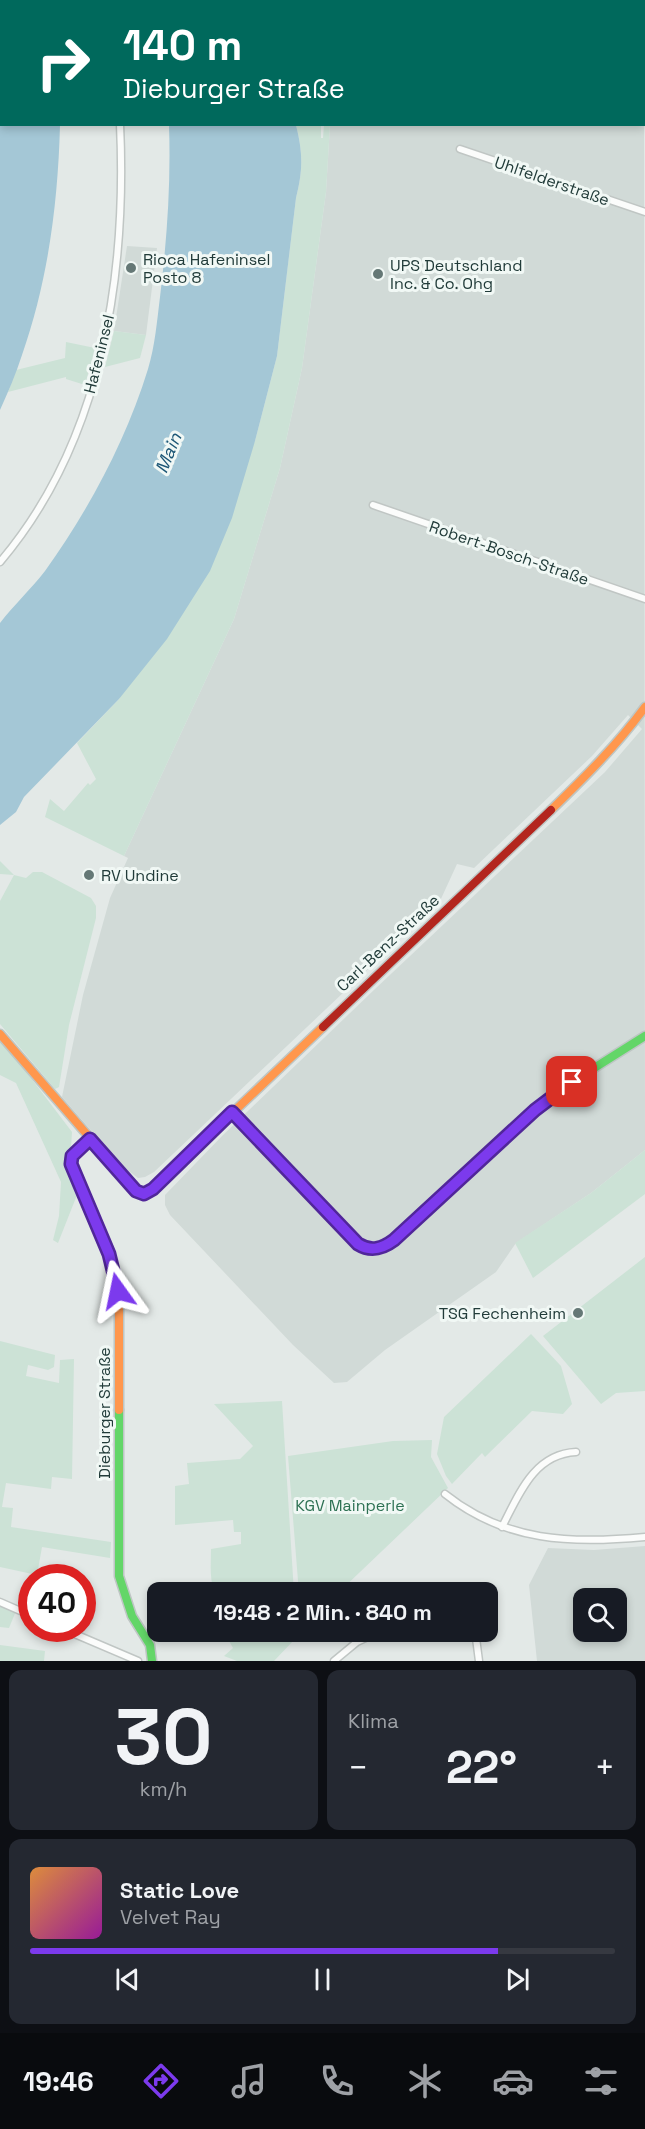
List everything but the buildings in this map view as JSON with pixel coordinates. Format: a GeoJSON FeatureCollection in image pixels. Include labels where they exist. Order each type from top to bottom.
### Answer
{"type":"FeatureCollection","features":[{"type":"Feature","properties":{"kind":"street","name":"Hafeninsel"},"geometry":{"type":"LineString","coordinates":[[0,562],[31,521],[49,489],[80,421],[98,368],[108,319],[119,241],[122,174],[120,126]]}},
{"type":"Feature","properties":{"kind":"street","name":"Uhlfelderstraße"},"geometry":{"type":"LineString","coordinates":[[460,149],[645,212]]}},
{"type":"Feature","properties":{"kind":"street","name":"Robert-Bosch-Straße"},"geometry":{"type":"LineString","coordinates":[[372,505],[645,600]]}},
{"type":"Feature","properties":{"kind":"street","name":"Carl-Benz-Straße"},"geometry":{"type":"LineString","coordinates":[[90,1139],[136,1191],[144,1194],[153,1189],[596,767],[645,707]]}},
{"type":"Feature","properties":{"kind":"street"},"geometry":{"type":"LineString","coordinates":[[0,1034],[90,1139]]}},
{"type":"Feature","properties":{"kind":"street"},"geometry":{"type":"LineString","coordinates":[[232,1112],[358,1244],[368,1249],[378,1249],[394,1240],[535,1110],[574,1081],[645,1036]]}},
{"type":"Feature","properties":{"kind":"street","name":"Dieburger Straße"},"geometry":{"type":"LineString","coordinates":[[90,1139],[70,1159],[112,1262],[118,1291],[119,1576],[132,1616],[150,1645],[152,1661]]}},
{"type":"Feature","properties":{"kind":"street"},"geometry":{"type":"LineString","coordinates":[[502,1527],[523,1488],[538,1468],[558,1454],[576,1452]]}},
{"type":"Feature","properties":{"kind":"street"},"geometry":{"type":"LineString","coordinates":[[445,1494],[472,1512],[502,1527],[527,1535],[567,1540],[606,1541],[645,1538]]}},
{"type":"Feature","properties":{"kind":"street"},"geometry":{"type":"LineString","coordinates":[[0,1602],[18,1610]]}},
{"type":"Feature","properties":{"kind":"street"},"geometry":{"type":"LineString","coordinates":[[93,1642],[138,1661]]}},
{"type":"Feature","properties":{"kind":"street"},"geometry":{"type":"LineString","coordinates":[[334,1661],[357,1642]]}},
{"type":"Feature","properties":{"kind":"street"},"geometry":{"type":"LineString","coordinates":[[477,1642],[479,1661]]}},
{"type":"Feature","properties":{"kind":"shaded area"},"geometry":{"type":"Polygon","coordinates":[[[330,126],[644,126],[645,1150],[591,1193],[516,1243],[496,1272],[385,1350],[347,1382],[334,1383],[293,1345],[170,1215],[165,1205],[165,1195],[223,1135],[605,772],[642,729],[628,715],[592,756],[474,868],[457,864],[440,901],[154,1172],[138,1178],[122,1166],[62,1097],[83,995],[110,898],[128,858],[124,856],[234,619],[280,468],[302,368],[326,192],[330,126]]]}},
{"type":"Feature","properties":{"kind":"shaded area"},"geometry":{"type":"Polygon","coordinates":[[[127,246],[157,248],[146,335],[114,331],[127,246]]]}},
{"type":"Feature","properties":{"kind":"shaded area"},"geometry":{"type":"Polygon","coordinates":[[[645,1546],[645,1661],[537,1661],[529,1585],[548,1548],[594,1550],[645,1546]]]}},
{"type":"Feature","properties":{"kind":"green space"},"geometry":{"type":"Polygon","coordinates":[[[296,126],[321,126],[321,138],[323,138],[324,126],[330,126],[326,192],[302,368],[280,468],[234,619],[124,856],[45,817],[50,799],[64,811],[88,783],[90,785],[96,779],[77,743],[119,699],[255,441],[277,356],[301,170],[300,144],[296,126]]]}},
{"type":"Feature","properties":{"kind":"green space"},"geometry":{"type":"Polygon","coordinates":[[[114,331],[146,335],[140,358],[105,367],[114,331]]]}},
{"type":"Feature","properties":{"kind":"green space"},"geometry":{"type":"Polygon","coordinates":[[[66,342],[95,348],[85,385],[66,379],[66,377],[8,392],[16,370],[65,358],[66,342]]]}},
{"type":"Feature","properties":{"kind":"green space"},"geometry":{"type":"Polygon","coordinates":[[[0,861],[14,875],[0,874],[0,861]]]}},
{"type":"Feature","properties":{"kind":"green space"},"geometry":{"type":"Polygon","coordinates":[[[33,872],[42,872],[91,898],[96,906],[96,918],[69,1025],[59,1087],[55,1089],[0,1024],[0,901],[14,875],[26,878],[33,872]]]}},
{"type":"Feature","properties":{"kind":"green space"},"geometry":{"type":"Polygon","coordinates":[[[0,1041],[72,1132],[71,1148],[65,1156],[77,1195],[58,1243],[53,1240],[59,1216],[61,1182],[16,1083],[0,1075],[0,1041]]]}},
{"type":"Feature","properties":{"kind":"green space"},"geometry":{"type":"Polygon","coordinates":[[[645,1150],[645,1194],[533,1278],[515,1243],[591,1193],[645,1150]]]}},
{"type":"Feature","properties":{"kind":"green space"},"geometry":{"type":"Polygon","coordinates":[[[645,1257],[645,1391],[616,1393],[601,1404],[543,1336],[645,1257]]]}},
{"type":"Feature","properties":{"kind":"green space","name":"KGV Mainperle"},"geometry":{"type":"Polygon","coordinates":[[[531,1334],[561,1366],[572,1404],[563,1414],[532,1411],[485,1457],[482,1453],[452,1484],[437,1454],[444,1417],[531,1334]]]}},
{"type":"Feature","properties":{"kind":"green space"},"geometry":{"type":"Polygon","coordinates":[[[0,1341],[55,1355],[54,1367],[48,1370],[28,1365],[26,1376],[59,1383],[60,1360],[74,1359],[72,1479],[52,1477],[51,1489],[6,1483],[2,1507],[13,1508],[11,1527],[111,1542],[110,1558],[42,1547],[39,1564],[18,1564],[18,1571],[0,1567],[0,1341]]]}},
{"type":"Feature","properties":{"kind":"green space"},"geometry":{"type":"Polygon","coordinates":[[[282,1401],[293,1582],[212,1582],[211,1549],[241,1544],[241,1532],[234,1532],[233,1520],[175,1525],[175,1486],[189,1484],[187,1463],[240,1459],[253,1446],[214,1404],[282,1401]]]}},
{"type":"Feature","properties":{"kind":"green space","name":"KGV Mainperle"},"geometry":{"type":"Polygon","coordinates":[[[432,1440],[431,1457],[448,1488],[350,1582],[298,1582],[288,1456],[393,1441],[432,1440]]]}},
{"type":"Feature","properties":{"kind":"green space"},"geometry":{"type":"Polygon","coordinates":[[[0,1605],[16,1611],[9,1628],[0,1627],[0,1605]]]}},
{"type":"Feature","properties":{"kind":"green space"},"geometry":{"type":"Polygon","coordinates":[[[230,1642],[292,1642],[274,1661],[237,1661],[224,1656],[233,1648],[230,1642]]]}},
{"type":"Feature","properties":{"kind":"green space"},"geometry":{"type":"Polygon","coordinates":[[[0,1645],[45,1651],[44,1661],[0,1661],[0,1645]]]}},
{"type":"Feature","properties":{"kind":"water"},"geometry":{"type":"Polygon","coordinates":[[[0,126],[60,126],[54,213],[39,299],[17,369],[0,410],[0,126]]]}},
{"type":"Feature","properties":{"kind":"water","name":"Main"},"geometry":{"type":"Polygon","coordinates":[[[169,126],[296,126],[301,153],[301,170],[277,356],[232,518],[210,571],[167,639],[119,699],[24,797],[16,812],[0,825],[0,623],[45,571],[91,500],[117,449],[139,396],[148,369],[157,324],[169,190],[169,126]]]}},
{"type":"Feature","properties":{"kind":"traffic: fast"},"geometry":{"type":"LineString","coordinates":[[462,1178],[535,1110],[572,1082],[645,1036]]}},
{"type":"Feature","properties":{"kind":"traffic: fast"},"geometry":{"type":"LineString","coordinates":[[119,1410],[119,1576],[132,1616],[150,1645],[152,1661]]}},
{"type":"Feature","properties":{"kind":"traffic: slow"},"geometry":{"type":"LineString","coordinates":[[551,810],[600,760],[645,707]]}},
{"type":"Feature","properties":{"kind":"traffic: slow"},"geometry":{"type":"LineString","coordinates":[[0,1034],[136,1191],[142,1193],[149,1192],[323,1027]]}},
{"type":"Feature","properties":{"kind":"traffic: slow"},"geometry":{"type":"LineString","coordinates":[[232,1112],[358,1243],[367,1247],[381,1247],[394,1240],[462,1178]]}},
{"type":"Feature","properties":{"kind":"traffic: slow"},"geometry":{"type":"LineString","coordinates":[[90,1139],[70,1159],[109,1254],[119,1291],[119,1410]]}},
{"type":"Feature","properties":{"kind":"traffic: jam"},"geometry":{"type":"LineString","coordinates":[[323,1027],[551,810]]}},
{"type":"Feature","properties":{"kind":"place","name":"Rioca Hafeninsel Posto 8"},"geometry":{"type":"Point","coordinates":[131,268]}},
{"type":"Feature","properties":{"kind":"place","name":"UPS Deutschland Inc. & Co. Ohg"},"geometry":{"type":"Point","coordinates":[378,274]}},
{"type":"Feature","properties":{"kind":"place","name":"RV Undine"},"geometry":{"type":"Point","coordinates":[89,875]}},
{"type":"Feature","properties":{"kind":"place","name":"TSG Fechenheim"},"geometry":{"type":"Point","coordinates":[578,1313]}},
{"type":"Feature","properties":{"kind":"route"},"geometry":{"type":"LineString","coordinates":[[118,1291],[116,1273],[70,1159],[90,1139],[136,1191],[144,1194],[153,1189],[232,1112],[358,1244],[368,1249],[378,1249],[394,1240],[535,1110],[572,1082]]}}]}
